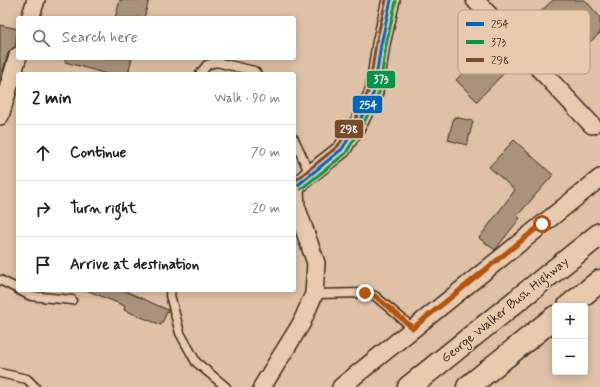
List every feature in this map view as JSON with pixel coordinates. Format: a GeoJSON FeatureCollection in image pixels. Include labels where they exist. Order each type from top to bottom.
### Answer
{"type":"FeatureCollection","features":[{"type":"Feature","properties":{"kind":"highway","name":"George Walker Bush Highway"},"geometry":{"type":"LineString","coordinates":[[409,387],[600,234]]}},
{"type":"Feature","properties":{"kind":"highway"},"geometry":{"type":"LineString","coordinates":[[572,303],[600,280]]}},
{"type":"Feature","properties":{"kind":"highway"},"geometry":{"type":"LineString","coordinates":[[468,387],[552,319]]}},
{"type":"Feature","properties":{"kind":"street"},"geometry":{"type":"LineString","coordinates":[[31,16],[36,0]]}},
{"type":"Feature","properties":{"kind":"street"},"geometry":{"type":"LineString","coordinates":[[296,188],[310,174],[342,149],[359,122],[374,92],[381,44],[392,0]]}},
{"type":"Feature","properties":{"kind":"street"},"geometry":{"type":"LineString","coordinates":[[475,0],[484,10]]}},
{"type":"Feature","properties":{"kind":"street"},"geometry":{"type":"LineString","coordinates":[[0,116],[17,60]]}},
{"type":"Feature","properties":{"kind":"street"},"geometry":{"type":"LineString","coordinates":[[544,74],[592,125]]}},
{"type":"Feature","properties":{"kind":"street"},"geometry":{"type":"LineString","coordinates":[[341,387],[600,178]]}},
{"type":"Feature","properties":{"kind":"street"},"geometry":{"type":"LineString","coordinates":[[262,387],[301,324],[314,294],[316,263],[296,206]]}},
{"type":"Feature","properties":{"kind":"lane"},"geometry":{"type":"LineString","coordinates":[[202,72],[207,66],[216,62],[255,72]]}},
{"type":"Feature","properties":{"kind":"lane"},"geometry":{"type":"LineString","coordinates":[[296,143],[310,174]]}},
{"type":"Feature","properties":{"kind":"lane"},"geometry":{"type":"LineString","coordinates":[[0,280],[16,289]]}},
{"type":"Feature","properties":{"kind":"lane"},"geometry":{"type":"LineString","coordinates":[[22,292],[30,296],[72,300]]}},
{"type":"Feature","properties":{"kind":"lane"},"geometry":{"type":"LineString","coordinates":[[171,292],[170,296],[180,333],[196,362],[226,387]]}},
{"type":"Feature","properties":{"kind":"lane"},"geometry":{"type":"LineString","coordinates":[[314,294],[365,293],[375,296],[413,328]]}},
{"type":"Feature","properties":{"kind":"lane"},"geometry":{"type":"LineString","coordinates":[[0,373],[27,379],[35,387]]}},
{"type":"Feature","properties":{"kind":"building"},"geometry":{"type":"Polygon","coordinates":[[[120,0],[149,0],[145,16],[116,16],[120,0]]]}},
{"type":"Feature","properties":{"kind":"building"},"geometry":{"type":"Polygon","coordinates":[[[553,0],[585,0],[600,17],[600,33],[590,42],[590,10],[542,10],[553,0]]]}},
{"type":"Feature","properties":{"kind":"building"},"geometry":{"type":"Polygon","coordinates":[[[0,25],[16,29],[16,41],[15,47],[8,53],[0,81],[0,25]]]}},
{"type":"Feature","properties":{"kind":"building"},"geometry":{"type":"Polygon","coordinates":[[[65,60],[132,60],[128,72],[100,72],[65,62],[65,60]]]}},
{"type":"Feature","properties":{"kind":"building"},"geometry":{"type":"Polygon","coordinates":[[[462,74],[503,74],[477,101],[456,80],[462,74]]]}},
{"type":"Feature","properties":{"kind":"building"},"geometry":{"type":"Polygon","coordinates":[[[454,117],[473,121],[467,145],[448,140],[454,117]]]}},
{"type":"Feature","properties":{"kind":"building"},"geometry":{"type":"Polygon","coordinates":[[[514,140],[553,175],[517,216],[520,218],[495,250],[479,238],[515,190],[489,167],[514,140]]]}},
{"type":"Feature","properties":{"kind":"building"},"geometry":{"type":"Polygon","coordinates":[[[91,292],[128,292],[168,310],[161,325],[124,310],[125,306],[91,292]]]}},
{"type":"Feature","properties":{"kind":"transit line","name":"298"},"geometry":{"type":"LineString","coordinates":[[296,180],[338,146],[355,120],[369,90],[376,43],[386,0]]}},
{"type":"Feature","properties":{"kind":"transit line","name":"254"},"geometry":{"type":"LineString","coordinates":[[298,185],[342,149],[359,122],[374,92],[381,44],[391,0]]}},
{"type":"Feature","properties":{"kind":"transit line","name":"373"},"geometry":{"type":"LineString","coordinates":[[301,189],[346,153],[379,93],[386,45],[396,1]]}},
{"type":"Feature","properties":{"kind":"route"},"geometry":{"type":"LineString","coordinates":[[365,293],[375,296],[413,328],[501,259],[542,224]]}}]}
